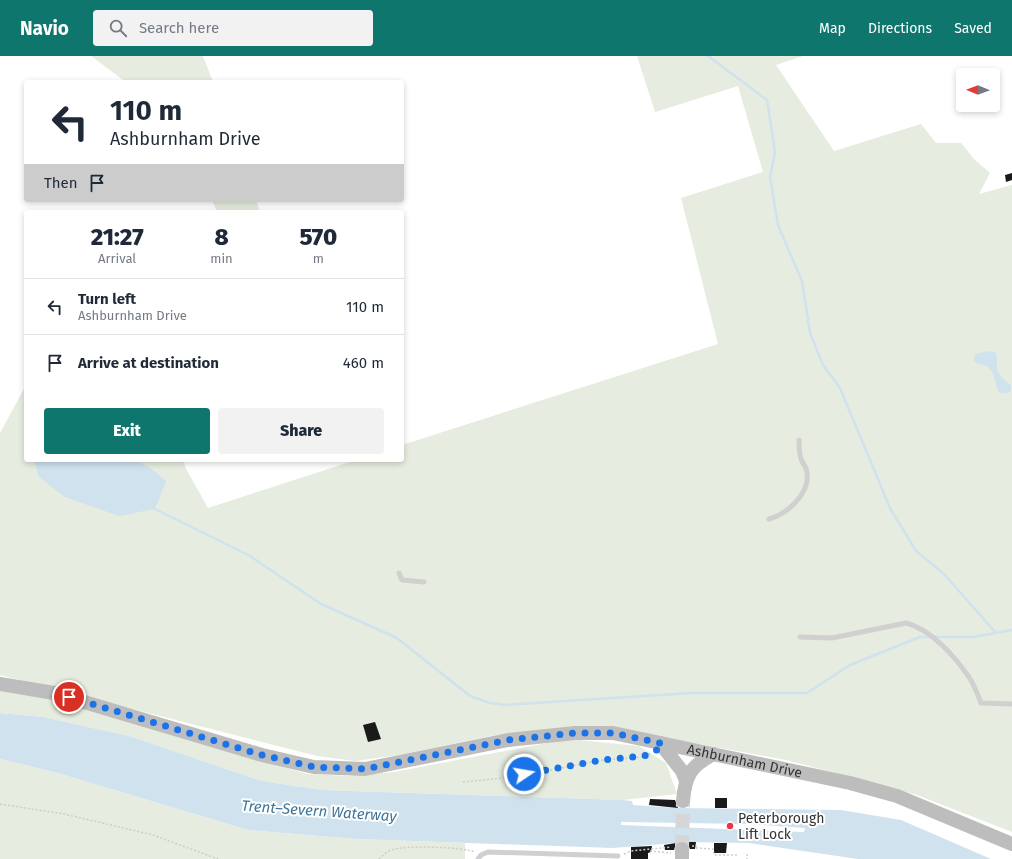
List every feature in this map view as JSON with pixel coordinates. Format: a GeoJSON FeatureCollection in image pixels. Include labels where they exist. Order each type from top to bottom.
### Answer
{"type":"FeatureCollection","features":[{"type":"Feature","properties":{"kind":"street","name":"Ashburnham Drive"},"geometry":{"type":"LineString","coordinates":[[0,684],[54,693],[262,755],[314,767],[365,769],[508,740],[575,733],[613,733],[661,745],[714,754],[850,783],[897,796],[1012,844]]}},
{"type":"Feature","properties":{"kind":"street"},"geometry":{"type":"LineString","coordinates":[[661,745],[682,772],[686,781]]}},
{"type":"Feature","properties":{"kind":"street"},"geometry":{"type":"LineString","coordinates":[[683,801],[686,781],[698,764],[714,754]]}},
{"type":"Feature","properties":{"kind":"lane"},"geometry":{"type":"LineString","coordinates":[[770,519],[784,513],[792,507],[806,483],[808,474],[801,459],[799,440]]}},
{"type":"Feature","properties":{"kind":"lane"},"geometry":{"type":"LineString","coordinates":[[399,573],[402,580],[424,582]]}},
{"type":"Feature","properties":{"kind":"lane"},"geometry":{"type":"LineString","coordinates":[[800,637],[832,638],[906,623],[917,626],[946,650],[970,678],[981,703],[1012,704]]}},
{"type":"Feature","properties":{"kind":"lane"},"geometry":{"type":"LineString","coordinates":[[479,857],[488,852],[618,856]]}},
{"type":"Feature","properties":{"kind":"path"},"geometry":{"type":"LineString","coordinates":[[463,782],[514,777],[602,760],[644,756],[661,745]]}},
{"type":"Feature","properties":{"kind":"path"},"geometry":{"type":"LineString","coordinates":[[0,804],[64,814],[153,835],[218,859]]}},
{"type":"Feature","properties":{"kind":"path"},"geometry":{"type":"LineString","coordinates":[[379,859],[392,850],[426,847],[468,850],[479,857]]}},
{"type":"Feature","properties":{"kind":"path"},"geometry":{"type":"LineString","coordinates":[[618,856],[629,852],[650,850],[652,848],[682,850],[697,847],[714,849],[714,855],[738,855]]}},
{"type":"Feature","properties":{"kind":"path"},"geometry":{"type":"LineString","coordinates":[[650,850],[650,852],[665,852]]}},
{"type":"Feature","properties":{"kind":"path"},"geometry":{"type":"LineString","coordinates":[[747,854],[747,859]]}},
{"type":"Feature","properties":{"kind":"shaded area"},"geometry":{"type":"Polygon","coordinates":[[[91,56],[203,56],[212,80],[123,80],[91,56]]]}},
{"type":"Feature","properties":{"kind":"shaded area"},"geometry":{"type":"Polygon","coordinates":[[[637,56],[803,56],[776,65],[834,151],[921,124],[936,143],[961,143],[974,159],[990,173],[979,194],[1012,185],[1012,832],[917,795],[786,760],[656,736],[579,726],[491,736],[399,755],[355,761],[317,756],[0,675],[0,433],[24,389],[24,462],[34,462],[38,476],[155,509],[165,481],[152,469],[140,462],[184,462],[185,467],[208,508],[350,462],[404,462],[404,444],[718,344],[681,198],[763,172],[738,86],[655,112],[637,56]]]}},
{"type":"Feature","properties":{"kind":"shaded area"},"geometry":{"type":"Polygon","coordinates":[[[213,202],[257,202],[259,210],[216,210],[213,202]]]}},
{"type":"Feature","properties":{"kind":"shaded area"},"geometry":{"type":"Polygon","coordinates":[[[0,690],[48,696],[194,742],[308,774],[348,776],[394,772],[568,739],[639,746],[666,763],[677,794],[623,800],[322,790],[262,781],[129,736],[43,717],[0,713],[0,690]]]}},
{"type":"Feature","properties":{"kind":"shaded area"},"geometry":{"type":"Polygon","coordinates":[[[0,759],[54,772],[248,830],[356,839],[465,843],[465,859],[0,859],[0,759]]]}},
{"type":"Feature","properties":{"kind":"water"},"geometry":{"type":"Polygon","coordinates":[[[988,351],[995,352],[998,371],[1001,377],[1011,386],[1011,391],[1002,393],[998,391],[991,370],[974,361],[975,354],[988,351]]]}},
{"type":"Feature","properties":{"kind":"water"},"geometry":{"type":"Polygon","coordinates":[[[34,462],[140,462],[152,469],[166,481],[155,509],[119,516],[65,497],[38,476],[34,462]]]}},
{"type":"Feature","properties":{"kind":"water","name":"Trent–Severn Waterway"},"geometry":{"type":"Polygon","coordinates":[[[0,713],[43,717],[129,736],[262,781],[322,790],[623,800],[632,801],[633,805],[676,808],[841,810],[901,820],[991,859],[858,859],[748,843],[688,842],[612,848],[356,839],[248,830],[54,772],[0,759],[0,713]],[[621,822],[621,825],[804,832],[805,828],[748,824],[621,822]]]}},
{"type":"Feature","properties":{"kind":"building"},"geometry":{"type":"Polygon","coordinates":[[[1012,173],[1012,180],[1006,182],[1005,175],[1012,173]]]}},
{"type":"Feature","properties":{"kind":"building"},"geometry":{"type":"Polygon","coordinates":[[[375,722],[381,739],[368,742],[363,725],[375,722]]]}},
{"type":"Feature","properties":{"kind":"building"},"geometry":{"type":"Polygon","coordinates":[[[715,798],[727,798],[727,808],[715,808],[715,798]]]}},
{"type":"Feature","properties":{"kind":"building"},"geometry":{"type":"Polygon","coordinates":[[[650,799],[675,800],[678,808],[649,805],[650,799]]]}},
{"type":"Feature","properties":{"kind":"building"},"geometry":{"type":"Polygon","coordinates":[[[687,842],[696,842],[695,849],[690,849],[687,842]]]}},
{"type":"Feature","properties":{"kind":"building"},"geometry":{"type":"Polygon","coordinates":[[[676,843],[674,850],[665,850],[664,845],[676,843]]]}},
{"type":"Feature","properties":{"kind":"building"},"geometry":{"type":"Polygon","coordinates":[[[714,843],[727,843],[726,853],[714,853],[714,843]]]}},
{"type":"Feature","properties":{"kind":"building"},"geometry":{"type":"Polygon","coordinates":[[[652,846],[651,852],[648,853],[648,859],[631,859],[631,847],[652,846]]]}},
{"type":"Feature","properties":{"kind":"waterway"},"geometry":{"type":"LineString","coordinates":[[708,56],[767,100],[775,152],[770,177],[778,225],[802,281],[810,333],[823,365],[840,388],[890,508],[916,551],[944,574],[996,633]]}},
{"type":"Feature","properties":{"kind":"waterway"},"geometry":{"type":"LineString","coordinates":[[155,509],[250,556],[321,604],[397,638],[470,696],[490,703],[506,705],[691,693],[807,693],[850,665],[920,637],[930,637]]}},
{"type":"Feature","properties":{"kind":"waterway"},"geometry":{"type":"LineString","coordinates":[[935,637],[973,637],[1012,630]]}},
{"type":"Feature","properties":{"kind":"tunnel"},"geometry":{"type":"LineString","coordinates":[[682,849],[683,801]]}},
{"type":"Feature","properties":{"kind":"place","name":"Peterborough Lift Lock"},"geometry":{"type":"Point","coordinates":[730,826]}},
{"type":"Feature","properties":{"kind":"route"},"geometry":{"type":"LineString","coordinates":[[69,697],[262,755],[314,767],[365,769],[508,740],[575,733],[613,733],[660,743],[663,747],[644,756],[619,760],[602,760],[524,774]]}}]}
